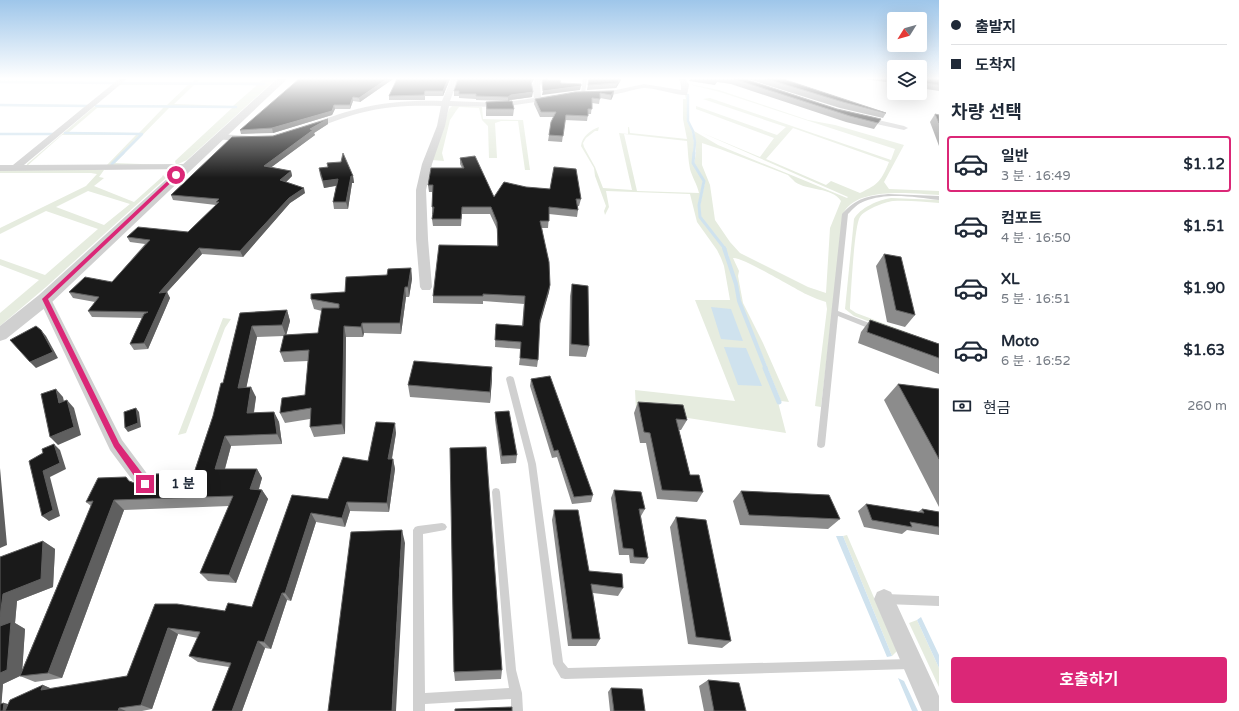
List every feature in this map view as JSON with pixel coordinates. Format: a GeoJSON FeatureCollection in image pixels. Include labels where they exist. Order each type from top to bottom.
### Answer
{"type":"FeatureCollection","features":[{"type":"Feature","properties":{"kind":"street"},"geometry":{"type":"LineString","coordinates":[[15,168],[83,112]]}},
{"type":"Feature","properties":{"kind":"street"},"geometry":{"type":"LineString","coordinates":[[0,335],[44,299],[246,112]]}},
{"type":"Feature","properties":{"kind":"street"},"geometry":{"type":"LineString","coordinates":[[302,129],[358,112]]}},
{"type":"Feature","properties":{"kind":"street"},"geometry":{"type":"LineString","coordinates":[[426,287],[422,239],[422,190],[427,164],[441,126],[444,112]]}},
{"type":"Feature","properties":{"kind":"street"},"geometry":{"type":"LineString","coordinates":[[852,116],[904,128]]}},
{"type":"Feature","properties":{"kind":"street"},"geometry":{"type":"LineString","coordinates":[[219,137],[259,139]]}},
{"type":"Feature","properties":{"kind":"street"},"geometry":{"type":"LineString","coordinates":[[0,168],[185,167]]}},
{"type":"Feature","properties":{"kind":"street"},"geometry":{"type":"LineString","coordinates":[[44,299],[116,445],[145,484]]}},
{"type":"Feature","properties":{"kind":"street"},"geometry":{"type":"LineString","coordinates":[[884,599],[934,711]]}},
{"type":"Feature","properties":{"kind":"lane"},"geometry":{"type":"LineString","coordinates":[[821,445],[845,214],[848,210],[861,202],[883,195],[939,198]]}},
{"type":"Feature","properties":{"kind":"lane"},"geometry":{"type":"LineString","coordinates":[[834,312],[879,329]]}},
{"type":"Feature","properties":{"kind":"lane"},"geometry":{"type":"LineString","coordinates":[[510,379],[532,464],[558,664],[565,674],[912,664]]}},
{"type":"Feature","properties":{"kind":"lane"},"geometry":{"type":"LineString","coordinates":[[496,492],[511,670],[516,693],[517,711]]}},
{"type":"Feature","properties":{"kind":"lane"},"geometry":{"type":"LineString","coordinates":[[419,711],[418,530],[442,527]]}},
{"type":"Feature","properties":{"kind":"lane"},"geometry":{"type":"LineString","coordinates":[[884,599],[939,601]]}},
{"type":"Feature","properties":{"kind":"lane"},"geometry":{"type":"LineString","coordinates":[[419,699],[516,693]]}},
{"type":"Feature","properties":{"kind":"shaded area"},"geometry":{"type":"Polygon","coordinates":[[[78,112],[81,112],[56,133],[54,133],[78,112]]]}},
{"type":"Feature","properties":{"kind":"shaded area"},"geometry":{"type":"Polygon","coordinates":[[[88,112],[92,112],[69,132],[139,133],[159,112],[165,112],[115,163],[166,165],[107,165],[136,135],[62,135],[27,166],[27,164],[88,112]]]}},
{"type":"Feature","properties":{"kind":"shaded area"},"geometry":{"type":"Polygon","coordinates":[[[228,112],[240,112],[187,160],[176,165],[175,161],[228,112]]]}},
{"type":"Feature","properties":{"kind":"shaded area"},"geometry":{"type":"Polygon","coordinates":[[[448,112],[455,112],[450,120],[442,153],[444,161],[432,160],[448,112]]]}},
{"type":"Feature","properties":{"kind":"shaded area"},"geometry":{"type":"Polygon","coordinates":[[[480,112],[482,112],[483,119],[523,120],[530,170],[525,170],[518,121],[501,121],[495,123],[497,158],[489,158],[488,126],[482,120],[480,112]]]}},
{"type":"Feature","properties":{"kind":"shaded area"},"geometry":{"type":"Polygon","coordinates":[[[683,112],[688,112],[687,121],[692,131],[694,142],[693,163],[703,181],[698,205],[700,217],[724,248],[735,284],[738,301],[778,402],[786,433],[636,410],[635,390],[735,401],[695,300],[730,300],[724,266],[717,250],[697,222],[690,194],[606,191],[609,207],[605,215],[604,211],[606,206],[595,176],[594,168],[581,146],[583,139],[587,134],[599,127],[598,131],[595,131],[586,138],[583,143],[595,167],[603,188],[632,190],[619,133],[628,134],[629,127],[630,133],[687,139],[683,112]],[[624,134],[637,191],[699,193],[688,159],[687,141],[624,134]]]}},
{"type":"Feature","properties":{"kind":"shaded area"},"geometry":{"type":"Polygon","coordinates":[[[705,112],[713,112],[777,135],[786,127],[742,112],[751,112],[891,160],[895,149],[782,112],[808,120],[835,125],[904,145],[884,182],[889,189],[939,191],[939,195],[888,193],[874,195],[862,198],[851,204],[844,212],[821,407],[815,406],[827,309],[826,302],[808,295],[739,259],[733,258],[739,271],[738,276],[743,303],[763,343],[789,402],[781,401],[740,301],[728,254],[701,217],[700,205],[705,182],[694,163],[696,147],[694,131],[718,145],[847,198],[848,197],[700,132],[760,157],[774,138],[705,112]],[[793,128],[766,159],[826,185],[831,181],[860,193],[879,181],[889,162],[793,128]],[[702,143],[702,165],[710,185],[715,220],[730,242],[740,253],[808,287],[826,293],[830,228],[841,201],[832,193],[800,185],[788,175],[702,143]]]}},
{"type":"Feature","properties":{"kind":"shaded area"},"geometry":{"type":"Polygon","coordinates":[[[0,169],[104,170],[99,177],[104,178],[94,186],[134,202],[163,175],[166,178],[46,287],[0,326],[0,313],[39,280],[0,265],[0,259],[45,275],[98,229],[46,211],[0,234],[0,228],[86,186],[97,174],[0,173],[0,169]],[[88,191],[56,207],[104,225],[130,204],[88,191]]]}},
{"type":"Feature","properties":{"kind":"shaded area"},"geometry":{"type":"Polygon","coordinates":[[[891,198],[939,200],[939,203],[893,201],[875,207],[862,214],[856,233],[850,309],[856,313],[939,344],[939,347],[854,316],[845,309],[854,219],[860,211],[870,205],[891,198]]]}},
{"type":"Feature","properties":{"kind":"shaded area"},"geometry":{"type":"Polygon","coordinates":[[[223,318],[231,319],[225,328],[186,433],[178,435],[223,318]]]}},
{"type":"Feature","properties":{"kind":"shaded area"},"geometry":{"type":"Polygon","coordinates":[[[847,535],[897,651],[892,656],[843,536],[847,535]]]}},
{"type":"Feature","properties":{"kind":"shaded area"},"geometry":{"type":"Polygon","coordinates":[[[917,620],[939,668],[939,687],[909,623],[917,620]]]}},
{"type":"Feature","properties":{"kind":"water"},"geometry":{"type":"Polygon","coordinates":[[[711,307],[731,309],[743,341],[721,339],[711,307]]]}},
{"type":"Feature","properties":{"kind":"water"},"geometry":{"type":"Polygon","coordinates":[[[724,347],[746,348],[762,386],[738,385],[724,347]]]}},
{"type":"Feature","properties":{"kind":"water"},"geometry":{"type":"Polygon","coordinates":[[[836,536],[843,536],[892,656],[887,657],[836,536]]]}},
{"type":"Feature","properties":{"kind":"water"},"geometry":{"type":"Polygon","coordinates":[[[921,617],[939,655],[939,668],[917,620],[921,617]]]}},
{"type":"Feature","properties":{"kind":"water"},"geometry":{"type":"Polygon","coordinates":[[[898,678],[904,681],[918,711],[912,711],[898,678]]]}},
{"type":"Feature","properties":{"kind":"building"},"geometry":{"type":"Polygon","coordinates":[[[261,112],[328,112],[272,128],[240,130],[261,112]]]}},
{"type":"Feature","properties":{"kind":"building"},"geometry":{"type":"Polygon","coordinates":[[[556,112],[588,112],[588,116],[566,115],[563,136],[549,135],[551,122],[556,112]]]}},
{"type":"Feature","properties":{"kind":"building"},"geometry":{"type":"Polygon","coordinates":[[[838,112],[851,112],[881,119],[878,123],[838,112]]]}},
{"type":"Feature","properties":{"kind":"building"},"geometry":{"type":"Polygon","coordinates":[[[935,114],[939,115],[939,123],[935,114]]]}},
{"type":"Feature","properties":{"kind":"building"},"geometry":{"type":"Polygon","coordinates":[[[328,119],[310,129],[313,130],[264,166],[291,171],[280,180],[304,188],[289,198],[240,251],[199,248],[159,293],[167,292],[144,343],[130,344],[144,314],[148,312],[88,311],[99,297],[69,292],[85,277],[112,282],[150,240],[127,237],[138,227],[188,232],[219,202],[216,202],[219,199],[171,195],[232,137],[273,136],[328,119]]]}},
{"type":"Feature","properties":{"kind":"building"},"geometry":{"type":"Polygon","coordinates":[[[343,153],[353,176],[351,176],[346,202],[333,202],[338,179],[323,181],[319,168],[328,167],[327,163],[341,162],[343,153]]]}},
{"type":"Feature","properties":{"kind":"building"},"geometry":{"type":"Polygon","coordinates":[[[475,156],[494,197],[504,182],[526,187],[550,189],[554,167],[576,169],[581,199],[576,199],[578,210],[549,207],[549,221],[540,221],[549,262],[550,285],[540,320],[538,360],[520,358],[521,342],[495,340],[496,324],[523,326],[525,296],[483,294],[483,296],[433,296],[439,245],[498,246],[497,222],[491,207],[462,207],[461,219],[432,219],[434,207],[432,207],[433,185],[428,185],[431,168],[464,168],[460,158],[475,156]]]}},
{"type":"Feature","properties":{"kind":"building"},"geometry":{"type":"Polygon","coordinates":[[[884,254],[901,257],[915,315],[896,310],[884,254]]]}},
{"type":"Feature","properties":{"kind":"building"},"geometry":{"type":"Polygon","coordinates":[[[411,268],[408,287],[405,287],[400,323],[362,323],[361,327],[344,326],[342,424],[310,427],[311,408],[280,413],[282,398],[305,395],[309,350],[280,352],[284,335],[318,333],[322,308],[339,308],[339,304],[311,299],[311,294],[345,292],[346,277],[387,275],[388,269],[411,268]]]}},
{"type":"Feature","properties":{"kind":"building"},"geometry":{"type":"Polygon","coordinates":[[[572,284],[588,286],[589,346],[571,344],[572,284]]]}},
{"type":"Feature","properties":{"kind":"building"},"geometry":{"type":"Polygon","coordinates":[[[287,310],[282,325],[252,326],[238,388],[251,387],[247,413],[274,412],[277,434],[225,436],[215,469],[257,469],[250,489],[262,490],[229,575],[200,573],[233,496],[114,500],[48,673],[20,676],[93,501],[86,502],[98,478],[126,477],[129,481],[137,484],[143,481],[146,476],[152,476],[153,474],[194,473],[213,416],[221,383],[223,383],[240,313],[287,310]]]}},
{"type":"Feature","properties":{"kind":"building"},"geometry":{"type":"Polygon","coordinates":[[[870,320],[939,344],[939,358],[867,332],[870,320]]]}},
{"type":"Feature","properties":{"kind":"building"},"geometry":{"type":"Polygon","coordinates":[[[36,326],[41,330],[53,352],[30,362],[10,340],[36,326]]]}},
{"type":"Feature","properties":{"kind":"building"},"geometry":{"type":"Polygon","coordinates":[[[414,361],[492,367],[490,392],[408,385],[414,361]]]}},
{"type":"Feature","properties":{"kind":"building"},"geometry":{"type":"Polygon","coordinates":[[[550,376],[593,495],[574,497],[558,450],[554,451],[531,379],[550,376]]]}},
{"type":"Feature","properties":{"kind":"building"},"geometry":{"type":"Polygon","coordinates":[[[898,384],[939,389],[939,459],[898,384]]]}},
{"type":"Feature","properties":{"kind":"building"},"geometry":{"type":"Polygon","coordinates":[[[56,389],[59,403],[67,400],[74,427],[50,437],[41,394],[56,389]]]}},
{"type":"Feature","properties":{"kind":"building"},"geometry":{"type":"Polygon","coordinates":[[[638,402],[683,405],[687,420],[676,419],[690,475],[699,475],[703,492],[662,490],[650,433],[644,432],[638,402]]]}},
{"type":"Feature","properties":{"kind":"building"},"geometry":{"type":"Polygon","coordinates":[[[136,408],[138,423],[125,428],[124,412],[136,408]]]}},
{"type":"Feature","properties":{"kind":"building"},"geometry":{"type":"Polygon","coordinates":[[[509,411],[517,455],[502,456],[495,412],[509,411]]]}},
{"type":"Feature","properties":{"kind":"building"},"geometry":{"type":"Polygon","coordinates":[[[376,422],[395,423],[388,459],[393,459],[387,503],[347,502],[342,518],[311,513],[285,593],[282,593],[264,642],[258,641],[232,711],[212,711],[231,663],[189,656],[200,632],[168,628],[141,705],[119,708],[118,711],[5,711],[10,700],[43,685],[41,690],[127,676],[155,604],[177,604],[225,611],[228,603],[252,607],[292,495],[328,499],[343,457],[368,461],[376,422]]]}},
{"type":"Feature","properties":{"kind":"building"},"geometry":{"type":"Polygon","coordinates":[[[54,444],[60,463],[43,471],[53,510],[42,516],[29,461],[43,453],[42,449],[54,444]]]}},
{"type":"Feature","properties":{"kind":"building"},"geometry":{"type":"Polygon","coordinates":[[[486,447],[502,670],[454,672],[450,448],[486,447]]]}},
{"type":"Feature","properties":{"kind":"building"},"geometry":{"type":"Polygon","coordinates":[[[614,490],[641,492],[645,509],[639,509],[648,558],[634,557],[633,549],[623,548],[614,490]]]}},
{"type":"Feature","properties":{"kind":"building"},"geometry":{"type":"Polygon","coordinates":[[[741,491],[829,495],[840,519],[749,515],[741,491]]]}},
{"type":"Feature","properties":{"kind":"building"},"geometry":{"type":"Polygon","coordinates":[[[866,504],[924,513],[922,509],[939,512],[939,527],[910,522],[912,527],[872,520],[866,504]]]}},
{"type":"Feature","properties":{"kind":"building"},"geometry":{"type":"Polygon","coordinates":[[[554,510],[578,510],[589,571],[622,574],[623,588],[591,584],[600,639],[572,639],[554,510]]]}},
{"type":"Feature","properties":{"kind":"building"},"geometry":{"type":"Polygon","coordinates":[[[676,517],[706,520],[731,641],[696,637],[676,517]]]}},
{"type":"Feature","properties":{"kind":"building"},"geometry":{"type":"Polygon","coordinates":[[[402,530],[392,711],[328,711],[351,532],[402,530]]]}},
{"type":"Feature","properties":{"kind":"building"},"geometry":{"type":"Polygon","coordinates":[[[43,541],[41,579],[3,594],[0,617],[0,557],[43,541]]]}},
{"type":"Feature","properties":{"kind":"building"},"geometry":{"type":"Polygon","coordinates":[[[11,622],[7,670],[0,673],[0,626],[11,622]]]}},
{"type":"Feature","properties":{"kind":"building"},"geometry":{"type":"Polygon","coordinates":[[[708,680],[739,683],[746,711],[714,711],[708,680]]]}},
{"type":"Feature","properties":{"kind":"building"},"geometry":{"type":"Polygon","coordinates":[[[611,688],[642,689],[645,711],[614,711],[611,688]]]}},
{"type":"Feature","properties":{"kind":"building"},"geometry":{"type":"Polygon","coordinates":[[[4,703],[3,711],[0,711],[0,704],[4,703]]]}},
{"type":"Feature","properties":{"kind":"building"},"geometry":{"type":"Polygon","coordinates":[[[512,707],[512,711],[455,711],[455,709],[512,707]]]}},
{"type":"Feature","properties":{"kind":"waterway"},"geometry":{"type":"LineString","coordinates":[[688,112],[688,121],[693,131],[695,142],[694,154]]}},
{"type":"Feature","properties":{"kind":"waterway"},"geometry":{"type":"LineString","coordinates":[[65,133],[142,134],[112,164]]}},
{"type":"Feature","properties":{"kind":"waterway"},"geometry":{"type":"LineString","coordinates":[[0,134],[56,134]]}},
{"type":"Feature","properties":{"kind":"waterway"},"geometry":{"type":"LineString","coordinates":[[694,153],[693,163],[704,181],[699,205],[700,217],[725,249]]}},
{"type":"Feature","properties":{"kind":"waterway"},"geometry":{"type":"LineString","coordinates":[[724,248],[736,284],[739,301],[766,369]]}},
{"type":"Feature","properties":{"kind":"waterway"},"geometry":{"type":"LineString","coordinates":[[765,368],[779,402]]}},
{"type":"Feature","properties":{"kind":"route"},"geometry":{"type":"LineString","coordinates":[[145,484],[116,445],[44,299],[176,175]]}}]}
